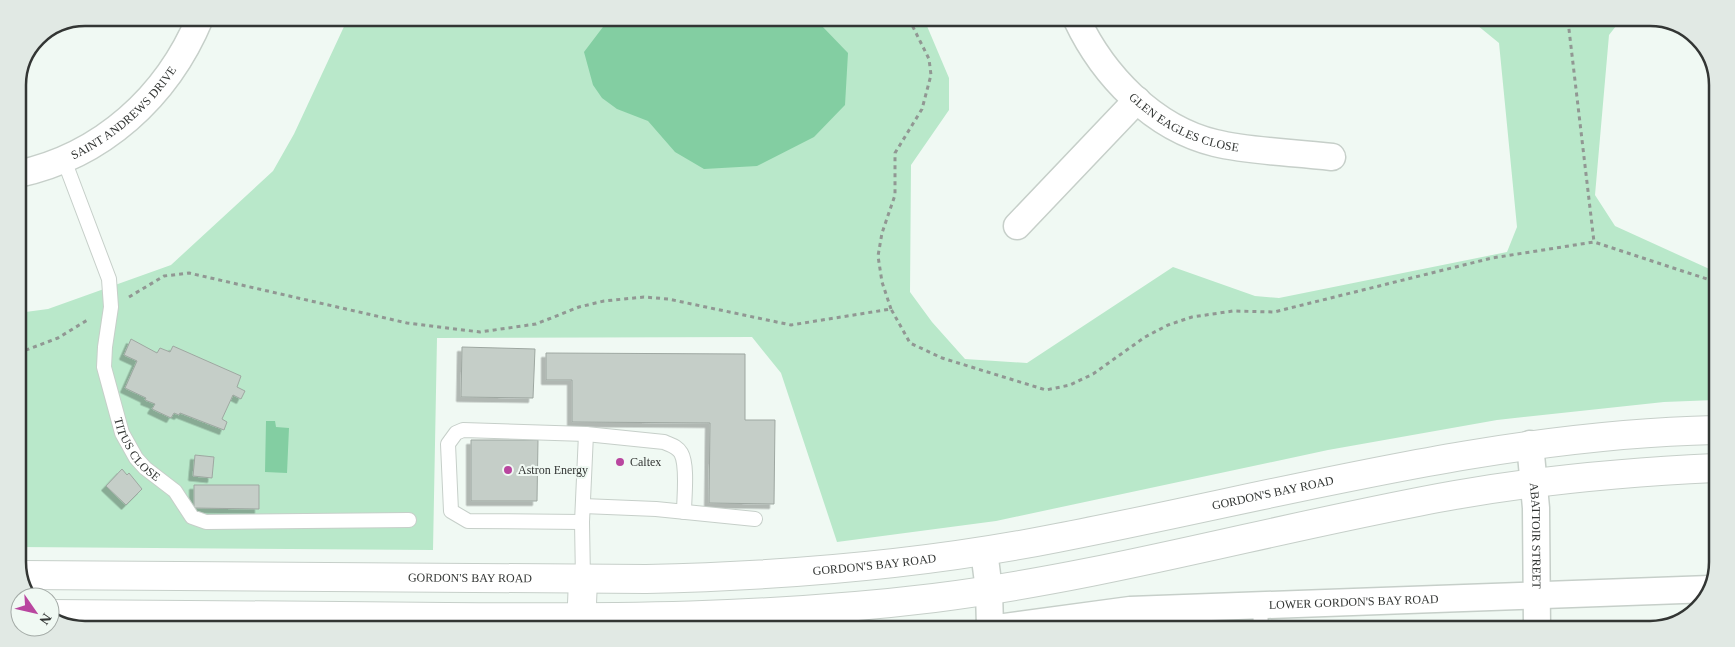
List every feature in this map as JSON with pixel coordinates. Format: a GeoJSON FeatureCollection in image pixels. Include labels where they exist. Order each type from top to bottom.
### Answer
{"type":"FeatureCollection","features":[{"type":"Feature","properties":{"kind":"main road","name":"GORDON'S BAY ROAD"},"geometry":{"type":"LineString","coordinates":[[27,574],[583,580],[725,577],[797,573],[984,551],[1057,538],[1386,469],[1530,444],[1650,432],[1709,430]]}},
{"type":"Feature","properties":{"kind":"main road"},"geometry":{"type":"LineString","coordinates":[[598,621],[777,613],[883,604],[989,590],[1086,572],[1454,495],[1534,483],[1620,474],[1709,468]]}},
{"type":"Feature","properties":{"kind":"main road"},"geometry":{"type":"LineString","coordinates":[[166,614],[167,576]]}},
{"type":"Feature","properties":{"kind":"main road"},"geometry":{"type":"LineString","coordinates":[[581,621],[583,580]]}},
{"type":"Feature","properties":{"kind":"main road"},"geometry":{"type":"LineString","coordinates":[[60,614],[166,614],[529,621]]}},
{"type":"Feature","properties":{"kind":"street","name":"SAINT ANDREWS DRIVE"},"geometry":{"type":"LineString","coordinates":[[26,172],[64,160],[99,142],[138,111],[159,89],[191,39],[197,26]]}},
{"type":"Feature","properties":{"kind":"street","name":"GLEN EAGLES CLOSE"},"geometry":{"type":"LineString","coordinates":[[1081,26],[1105,67],[1137,100],[1179,129],[1214,143],[1332,157]]}},
{"type":"Feature","properties":{"kind":"street"},"geometry":{"type":"LineString","coordinates":[[1017,226],[1137,100]]}},
{"type":"Feature","properties":{"kind":"street","name":"ABATTOIR STREET"},"geometry":{"type":"LineString","coordinates":[[1530,444],[1534,483],[1537,621]]}},
{"type":"Feature","properties":{"kind":"street"},"geometry":{"type":"LineString","coordinates":[[984,551],[989,590],[990,621]]}},
{"type":"Feature","properties":{"kind":"street","name":"LOWER GORDON'S BAY ROAD"},"geometry":{"type":"LineString","coordinates":[[1102,621],[1130,610],[1260,617],[1537,594],[1702,588]]}},
{"type":"Feature","properties":{"kind":"lane","name":"TITUS CLOSE"},"geometry":{"type":"LineString","coordinates":[[64,160],[108,279],[111,307],[104,367],[122,432],[136,458],[175,491],[192,517],[206,522],[409,520]]}},
{"type":"Feature","properties":{"kind":"lane"},"geometry":{"type":"LineString","coordinates":[[582,522],[468,521],[457,516],[451,511],[448,444],[456,433],[463,430],[586,434],[664,442],[676,447],[681,453],[684,463],[684,512]]}},
{"type":"Feature","properties":{"kind":"lane"},"geometry":{"type":"LineString","coordinates":[[583,580],[582,506],[586,434]]}},
{"type":"Feature","properties":{"kind":"lane"},"geometry":{"type":"LineString","coordinates":[[582,506],[684,512],[755,519]]}},
{"type":"Feature","properties":{"kind":"path"},"geometry":{"type":"LineString","coordinates":[[912,26],[929,59],[931,75],[922,109],[895,153],[895,195],[882,233],[878,256],[882,282],[891,309],[910,343],[942,358],[1046,390],[1070,385],[1093,374],[1145,337],[1168,325],[1192,317],[1233,310],[1274,312],[1492,258],[1594,242],[1709,280]]}},
{"type":"Feature","properties":{"kind":"path"},"geometry":{"type":"LineString","coordinates":[[1569,26],[1594,242]]}},
{"type":"Feature","properties":{"kind":"path"},"geometry":{"type":"LineString","coordinates":[[26,350],[58,338],[164,276],[190,273],[407,322],[480,332],[536,324],[579,307],[596,303],[644,297],[668,300],[791,325],[891,309]]}},
{"type":"Feature","properties":{"kind":"shaded area"},"geometry":{"type":"Polygon","coordinates":[[[344,26],[927,26],[949,78],[949,110],[911,165],[910,292],[932,322],[965,359],[1027,363],[1173,267],[1255,296],[1279,298],[1507,252],[1517,227],[1499,43],[1478,26],[1616,26],[1609,35],[1595,195],[1615,226],[1709,269],[1709,400],[1664,402],[1497,420],[1328,450],[996,521],[837,542],[781,373],[752,337],[437,338],[433,550],[26,547],[26,312],[48,309],[171,265],[273,171],[294,134],[344,26]]]}},
{"type":"Feature","properties":{"kind":"shaded area"},"geometry":{"type":"Polygon","coordinates":[[[604,26],[822,26],[848,53],[845,105],[814,137],[757,166],[704,169],[675,152],[648,121],[617,109],[602,98],[593,85],[584,52],[604,26]]]}},
{"type":"Feature","properties":{"kind":"shaded area"},"geometry":{"type":"Polygon","coordinates":[[[266,421],[275,421],[276,427],[289,428],[287,473],[265,472],[266,421]]]}},
{"type":"Feature","properties":{"kind":"building"},"geometry":{"type":"Polygon","coordinates":[[[131,339],[157,353],[160,348],[170,352],[173,346],[241,376],[237,387],[245,391],[241,399],[233,395],[222,419],[227,422],[224,430],[180,413],[179,415],[174,413],[171,418],[152,409],[155,404],[145,400],[146,398],[125,388],[137,361],[124,355],[131,339]]]}},
{"type":"Feature","properties":{"kind":"building"},"geometry":{"type":"Polygon","coordinates":[[[462,347],[535,349],[533,398],[461,397],[462,347]]]}},
{"type":"Feature","properties":{"kind":"building"},"geometry":{"type":"Polygon","coordinates":[[[546,353],[745,354],[745,420],[775,420],[774,504],[709,503],[710,423],[572,422],[572,380],[546,380],[546,353]]]}},
{"type":"Feature","properties":{"kind":"building"},"geometry":{"type":"Polygon","coordinates":[[[471,440],[538,440],[537,501],[471,501],[471,440]]]}},
{"type":"Feature","properties":{"kind":"building"},"geometry":{"type":"Polygon","coordinates":[[[195,455],[214,457],[212,478],[193,476],[195,455]]]}},
{"type":"Feature","properties":{"kind":"building"},"geometry":{"type":"Polygon","coordinates":[[[122,469],[127,475],[129,473],[142,489],[126,505],[106,486],[122,469]]]}},
{"type":"Feature","properties":{"kind":"building"},"geometry":{"type":"Polygon","coordinates":[[[194,485],[259,485],[259,509],[194,508],[194,485]]]}},
{"type":"Feature","properties":{"kind":"place","name":"Caltex"},"geometry":{"type":"Point","coordinates":[620,462]}},
{"type":"Feature","properties":{"kind":"place","name":"Astron Energy"},"geometry":{"type":"Point","coordinates":[508,470]}}]}
